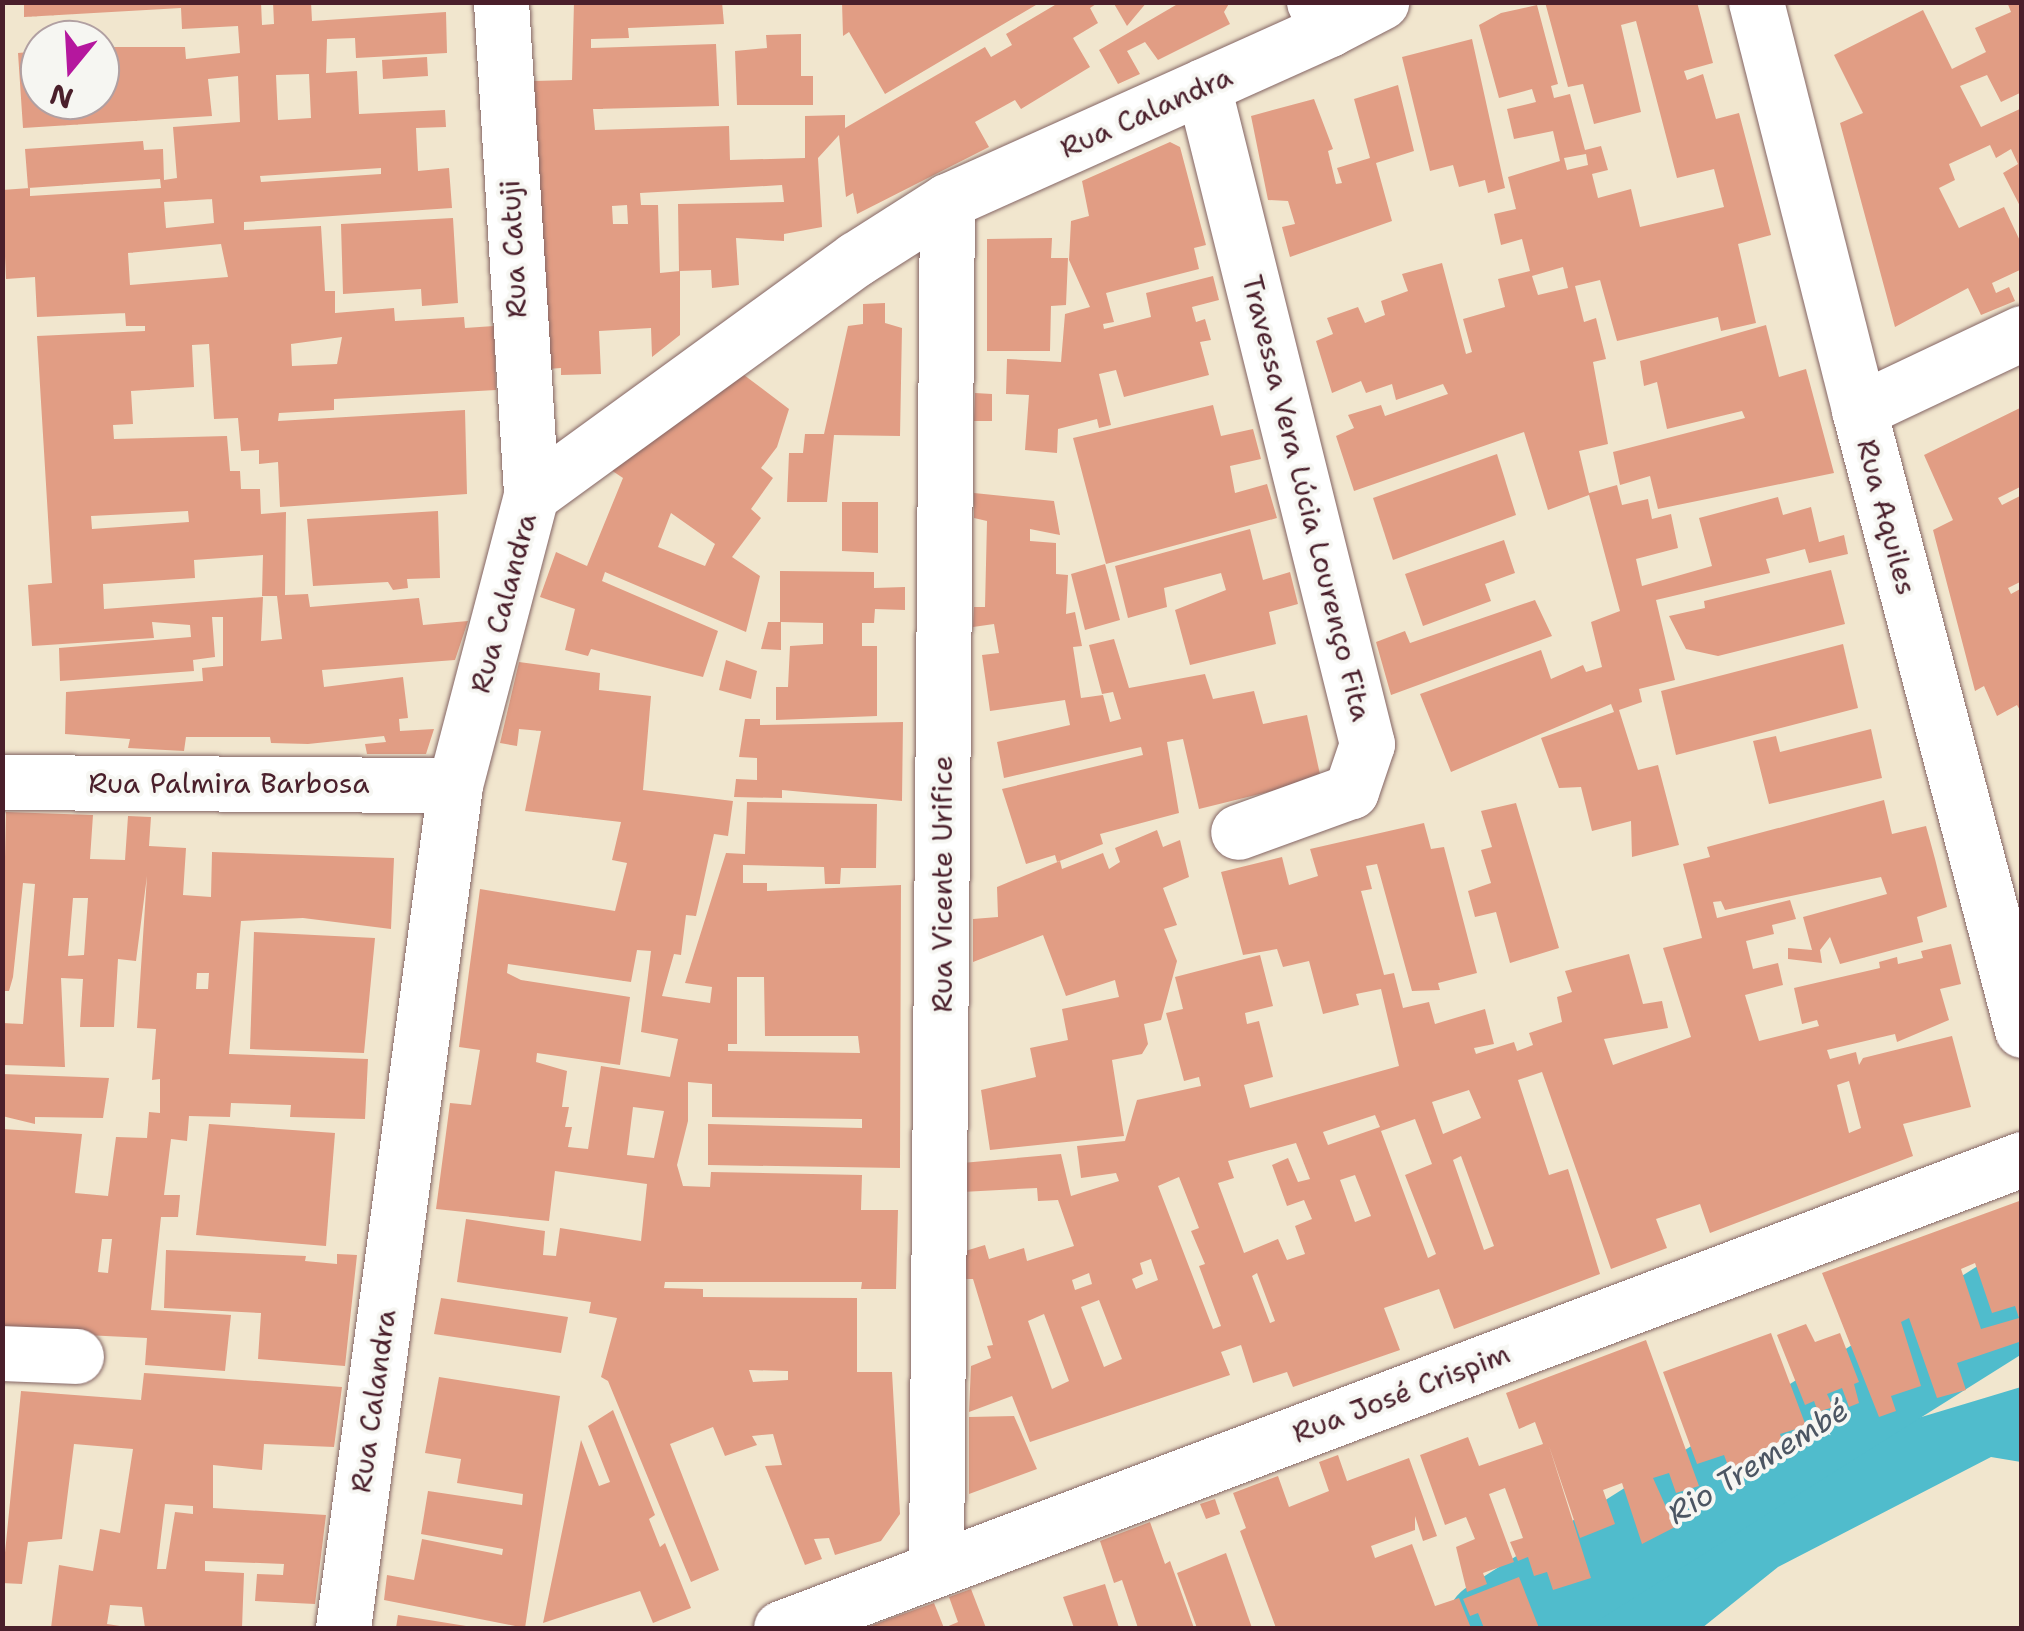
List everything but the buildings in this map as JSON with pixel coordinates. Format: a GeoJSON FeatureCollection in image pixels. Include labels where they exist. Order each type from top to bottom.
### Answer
{"type":"FeatureCollection","features":[{"type":"Feature","properties":{"kind":"street","name":"Rua Catuji"},"geometry":{"type":"LineString","coordinates":[[501,2],[531,494]]}},
{"type":"Feature","properties":{"kind":"street","name":"Rua Calandra"},"geometry":{"type":"LineString","coordinates":[[343,1628],[455,784],[531,494],[856,259],[947,201],[1203,86],[1322,16],[1381,2]]}},
{"type":"Feature","properties":{"kind":"street","name":"Rua Aquiles"},"geometry":{"type":"LineString","coordinates":[[1756,2],[2020,1018]]}},
{"type":"Feature","properties":{"kind":"street","name":"Travessa Vera Lúcia Lourenço Fita"},"geometry":{"type":"LineString","coordinates":[[1203,86],[1367,744],[1351,791],[1324,806],[1238,832]]}},
{"type":"Feature","properties":{"kind":"street","name":"Rua Vicente Urifice"},"geometry":{"type":"LineString","coordinates":[[936,1568],[947,201]]}},
{"type":"Feature","properties":{"kind":"street"},"geometry":{"type":"LineString","coordinates":[[1859,410],[2022,333]]}},
{"type":"Feature","properties":{"kind":"street","name":"Rua Palmira Barbosa"},"geometry":{"type":"LineString","coordinates":[[4,767],[455,784]]}},
{"type":"Feature","properties":{"kind":"street","name":"Rua José Crispim"},"geometry":{"type":"LineString","coordinates":[[781,1628],[2022,1158]]}},
{"type":"Feature","properties":{"kind":"street"},"geometry":{"type":"LineString","coordinates":[[2,1353],[76,1356]]}},
{"type":"Feature","properties":{"kind":"water"},"geometry":{"type":"Polygon","coordinates":[[[2021,1387],[2021,1462],[1991,1457],[1778,1567],[1702,1628],[1560,1628],[1737,1495],[1875,1431],[2021,1387]]]}},
{"type":"Feature","properties":{"kind":"waterway","name":"Rio Tremembé"},"geometry":{"type":"LineString","coordinates":[[1494,1628],[2022,1296]]}}]}
